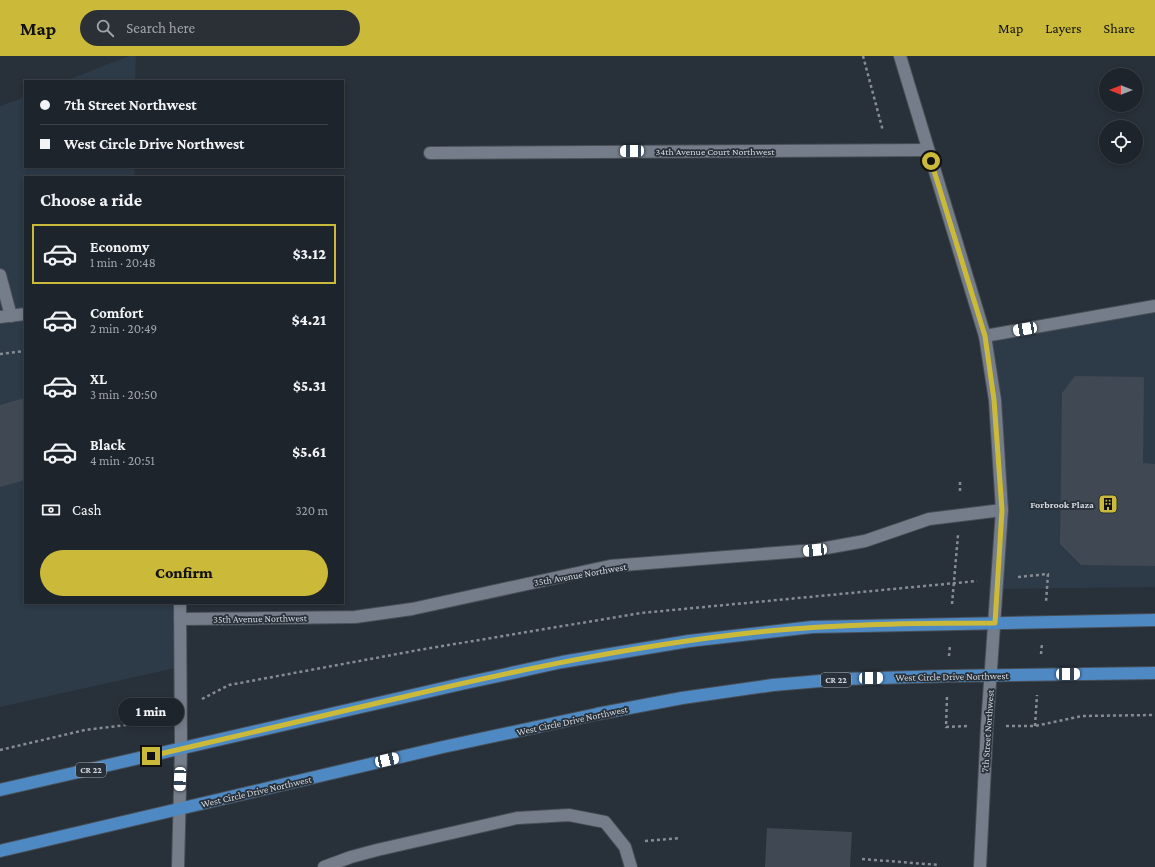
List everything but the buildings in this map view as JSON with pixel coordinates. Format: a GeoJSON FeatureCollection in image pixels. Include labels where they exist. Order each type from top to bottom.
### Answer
{"type":"FeatureCollection","features":[{"type":"Feature","properties":{"kind":"main road","name":"CR 22"},"geometry":{"type":"LineString","coordinates":[[0,790],[469,682],[562,662],[655,646],[750,633],[812,627],[1155,620]]}},
{"type":"Feature","properties":{"kind":"main road","name":"West Circle Drive Northwest"},"geometry":{"type":"LineString","coordinates":[[0,851],[444,747],[597,714],[682,698],[797,682],[871,678],[1155,673]]}},
{"type":"Feature","properties":{"kind":"street","name":"7th Street Northwest"},"geometry":{"type":"LineString","coordinates":[[900,56],[985,336],[994,400],[1002,510],[986,733],[980,867]]}},
{"type":"Feature","properties":{"kind":"street","name":"34th Avenue Court Northwest"},"geometry":{"type":"LineString","coordinates":[[430,153],[888,149],[928,150]]}},
{"type":"Feature","properties":{"kind":"street"},"geometry":{"type":"LineString","coordinates":[[0,275],[6,317],[24,314]]}},
{"type":"Feature","properties":{"kind":"street"},"geometry":{"type":"LineString","coordinates":[[985,336],[1155,306]]}},
{"type":"Feature","properties":{"kind":"street","name":"35th Avenue Northwest"},"geometry":{"type":"LineString","coordinates":[[180,619],[355,617],[412,609],[610,566],[815,550],[864,541],[929,519],[1002,510]]}},
{"type":"Feature","properties":{"kind":"street"},"geometry":{"type":"LineString","coordinates":[[178,867],[181,749],[180,604]]}},
{"type":"Feature","properties":{"kind":"street"},"geometry":{"type":"LineString","coordinates":[[324,867],[351,857],[377,850],[517,818],[569,815],[605,822],[625,847],[631,867]]}},
{"type":"Feature","properties":{"kind":"path"},"geometry":{"type":"LineString","coordinates":[[862,56],[888,149]]}},
{"type":"Feature","properties":{"kind":"path"},"geometry":{"type":"LineString","coordinates":[[0,354],[24,351]]}},
{"type":"Feature","properties":{"kind":"path"},"geometry":{"type":"LineString","coordinates":[[0,750],[85,730],[134,724],[181,710],[229,685],[419,650],[634,614],[954,583],[958,535]]}},
{"type":"Feature","properties":{"kind":"path"},"geometry":{"type":"LineString","coordinates":[[1048,574],[1035,726],[1082,716],[1155,714]]}},
{"type":"Feature","properties":{"kind":"path"},"geometry":{"type":"LineString","coordinates":[[643,842],[680,838]]}},
{"type":"Feature","properties":{"kind":"path"},"geometry":{"type":"LineString","coordinates":[[862,859],[939,864]]}},
{"type":"Feature","properties":{"kind":"shaded area"},"geometry":{"type":"Polygon","coordinates":[[[129,56],[136,56],[135,80],[68,80],[129,56]]]}},
{"type":"Feature","properties":{"kind":"shaded area"},"geometry":{"type":"Polygon","coordinates":[[[24,97],[24,168],[135,168],[134,176],[24,176],[24,604],[180,604],[180,667],[0,707],[0,106],[24,97]]]}},
{"type":"Feature","properties":{"kind":"shaded area"},"geometry":{"type":"Polygon","coordinates":[[[1155,306],[1155,587],[997,589],[1002,510],[985,336],[1155,306]]]}},
{"type":"Feature","properties":{"kind":"place","name":"Forbrook Plaza"},"geometry":{"type":"Point","coordinates":[1108,504]}},
{"type":"Feature","properties":{"kind":"route"},"geometry":{"type":"LineString","coordinates":[[151,756],[461,684],[562,662],[655,646],[757,632],[812,627],[995,623],[1002,510],[994,400],[985,336],[931,161]]}}]}
